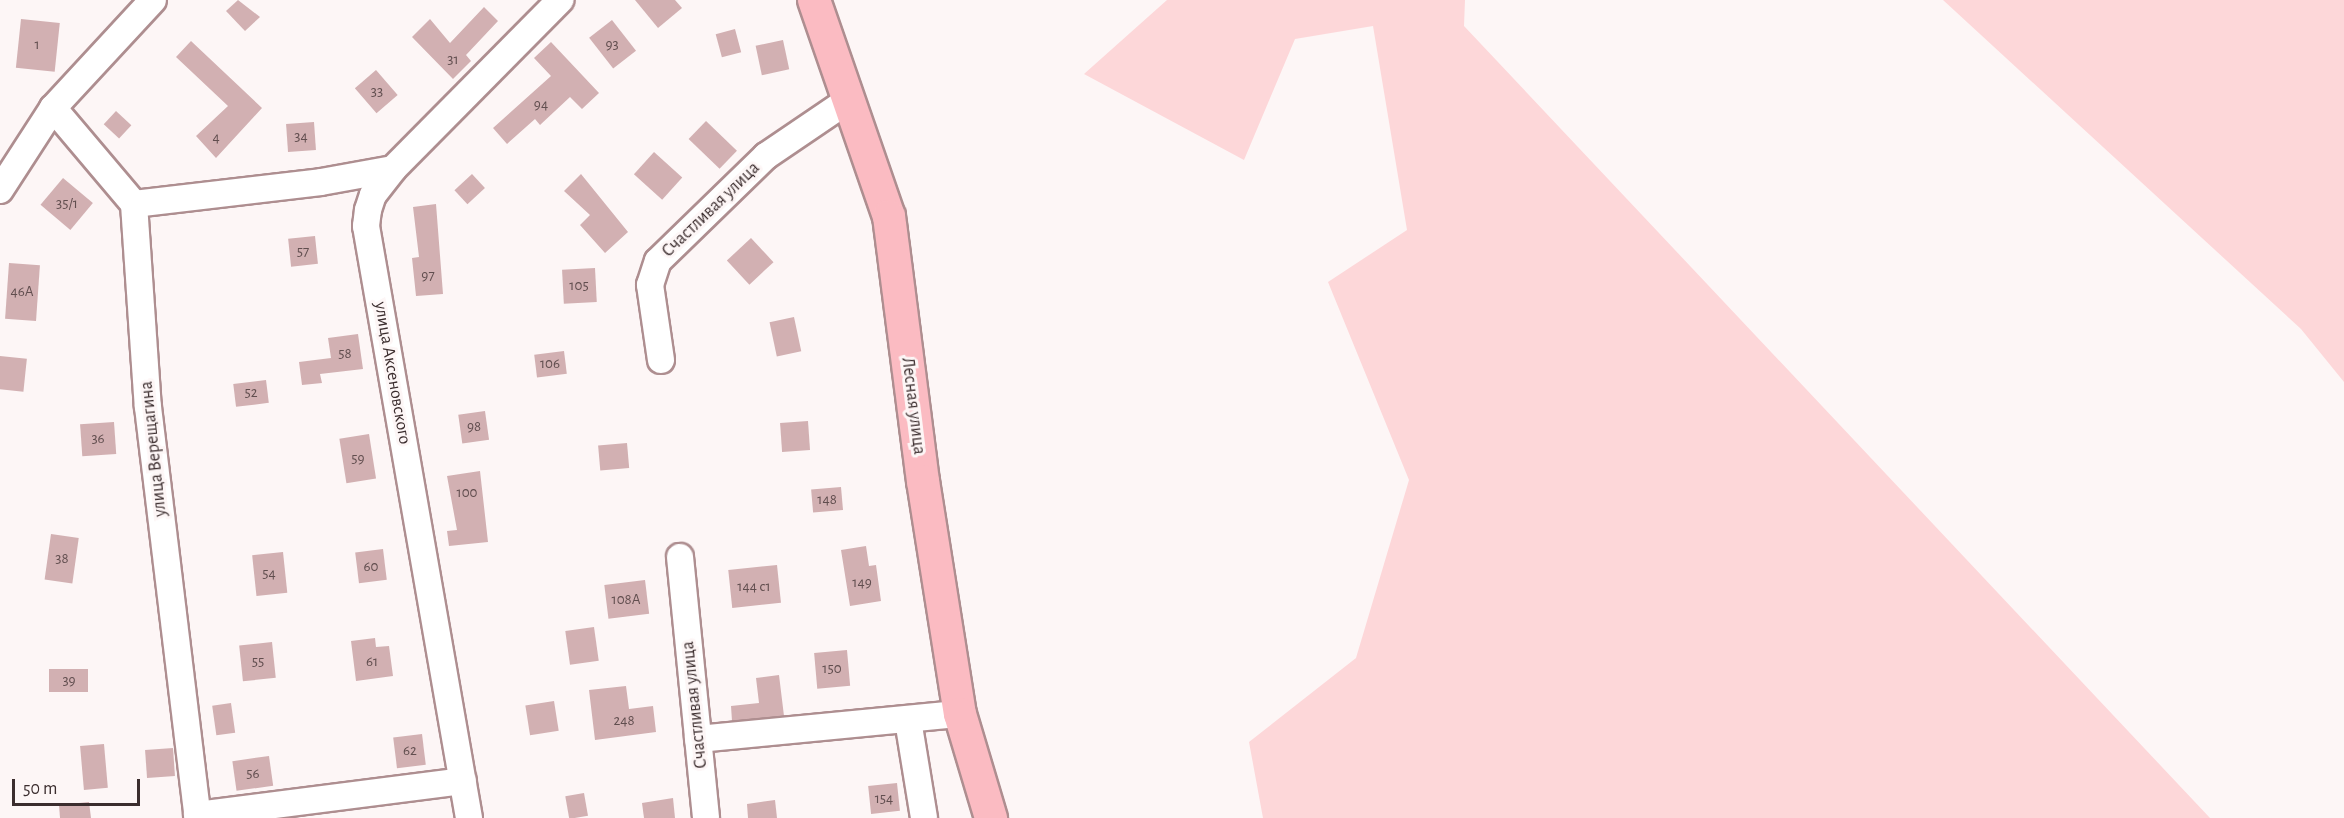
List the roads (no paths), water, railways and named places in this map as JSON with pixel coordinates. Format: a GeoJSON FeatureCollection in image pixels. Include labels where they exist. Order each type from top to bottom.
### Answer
{"type":"FeatureCollection","features":[{"type":"Feature","properties":{"kind":"main road","name":"Лесная улица"},"geometry":{"type":"LineString","coordinates":[[814,0],[847,101],[889,216],[922,481],[960,714],[992,818]]}},
{"type":"Feature","properties":{"kind":"street"},"geometry":{"type":"LineString","coordinates":[[0,190],[53,108],[153,0]]}},
{"type":"Feature","properties":{"kind":"street","name":"улица Аксеновского"},"geometry":{"type":"LineString","coordinates":[[469,818],[366,226],[373,195],[393,169],[560,0]]}},
{"type":"Feature","properties":{"kind":"street","name":"Счастливая улица"},"geometry":{"type":"LineString","coordinates":[[661,360],[650,285],[658,261],[766,156],[847,101]]}},
{"type":"Feature","properties":{"kind":"street"},"geometry":{"type":"LineString","coordinates":[[53,108],[134,204],[321,182],[393,169]]}},
{"type":"Feature","properties":{"kind":"street","name":"улица Верещагина"},"geometry":{"type":"LineString","coordinates":[[134,204],[148,407],[198,816]]}},
{"type":"Feature","properties":{"kind":"street","name":"Счастливая улица"},"geometry":{"type":"LineString","coordinates":[[680,557],[706,818]]}},
{"type":"Feature","properties":{"kind":"street"},"geometry":{"type":"LineString","coordinates":[[698,739],[960,714]]}},
{"type":"Feature","properties":{"kind":"street"},"geometry":{"type":"LineString","coordinates":[[908,720],[924,818]]}},
{"type":"Feature","properties":{"kind":"street"},"geometry":{"type":"LineString","coordinates":[[198,816],[463,781]]}}]}
